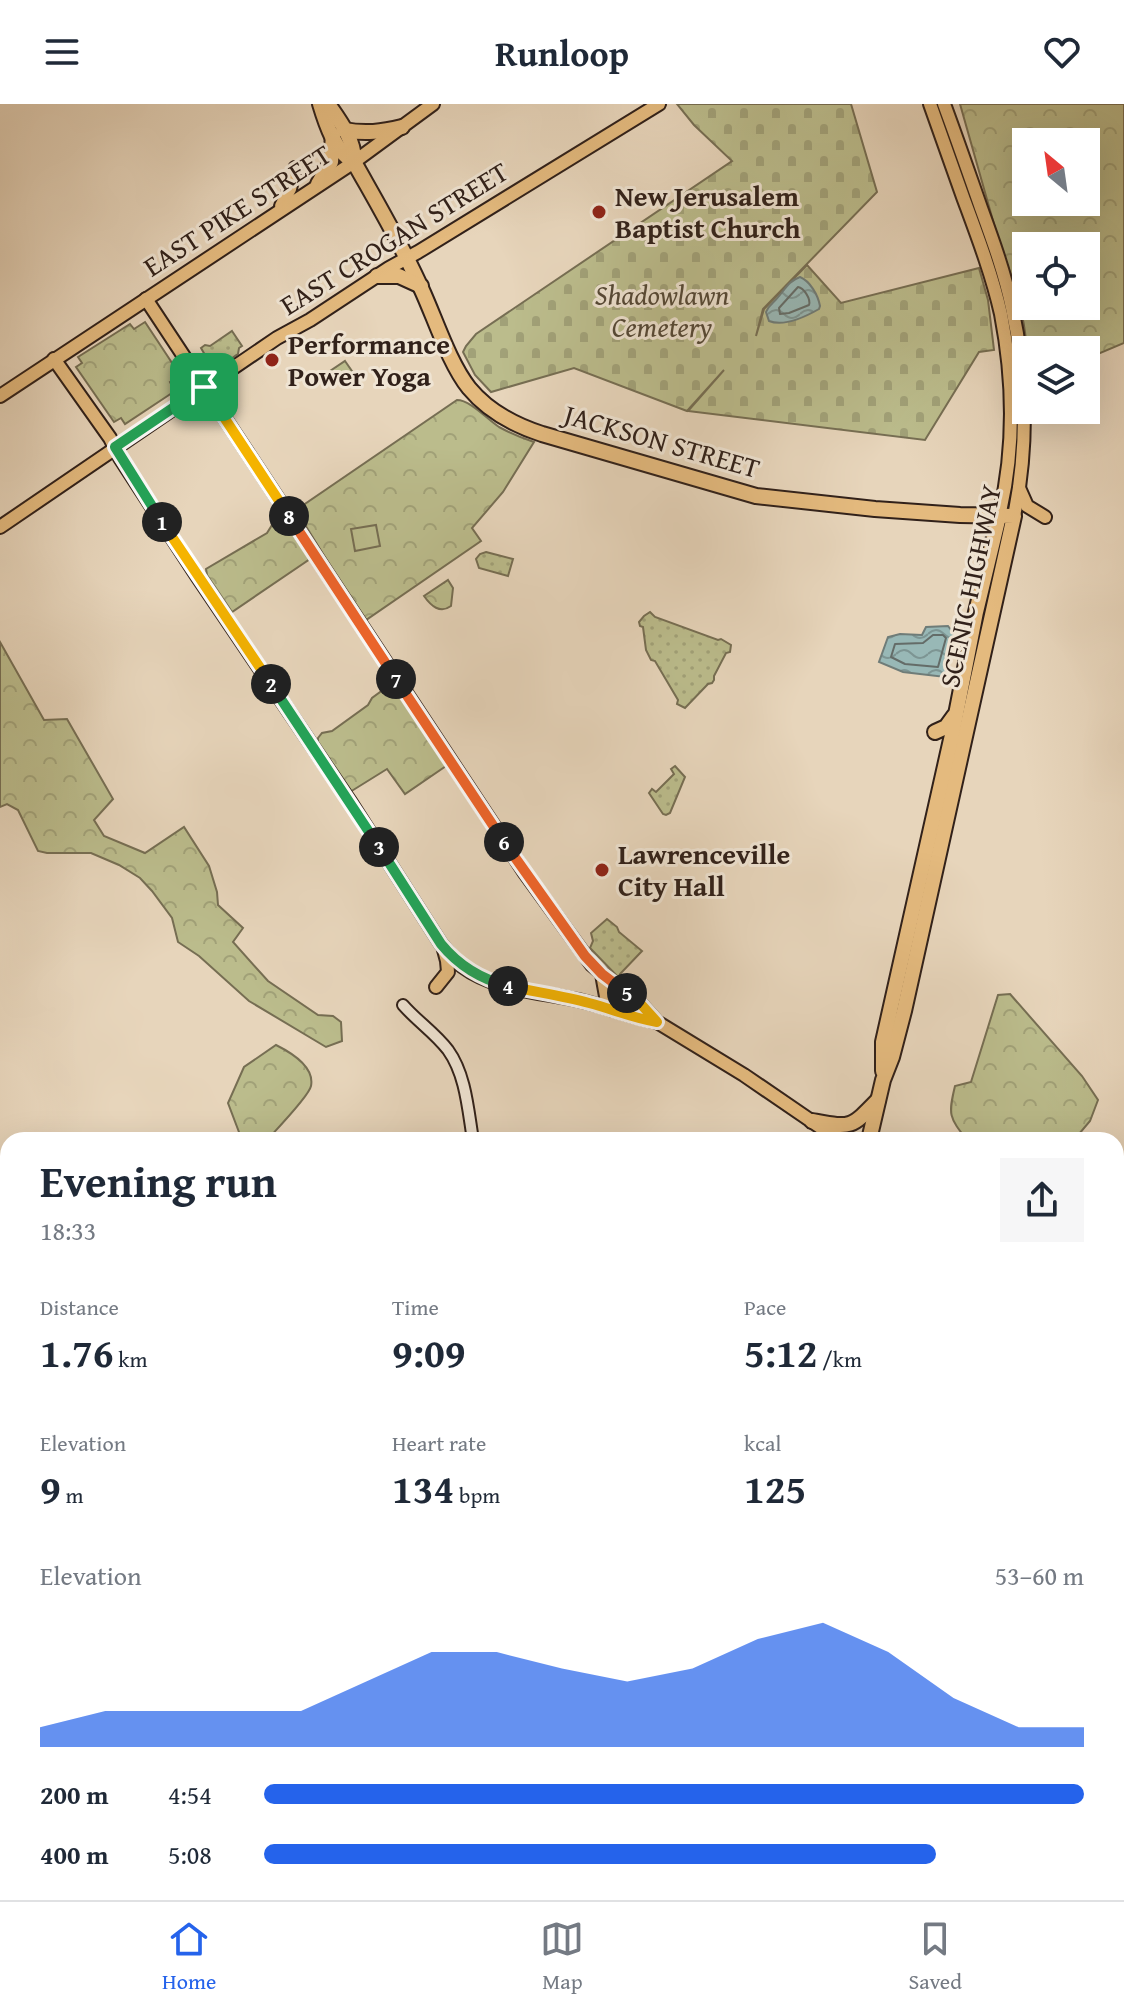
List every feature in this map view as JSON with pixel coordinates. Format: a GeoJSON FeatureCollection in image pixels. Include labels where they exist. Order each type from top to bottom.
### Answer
{"type":"FeatureCollection","features":[{"type":"Feature","properties":{"kind":"highway"},"geometry":{"type":"LineString","coordinates":[[320,104],[326,122],[338,132],[380,132],[402,127]]}},
{"type":"Feature","properties":{"kind":"highway"},"geometry":{"type":"LineString","coordinates":[[316,186],[331,162],[338,132],[328,104]]}},
{"type":"Feature","properties":{"kind":"highway","name":"JACKSON STREET"},"geometry":{"type":"LineString","coordinates":[[338,132],[344,157],[354,162],[407,258],[458,372],[493,410],[527,429],[756,496],[875,509],[1006,516]]}},
{"type":"Feature","properties":{"kind":"highway"},"geometry":{"type":"LineString","coordinates":[[377,276],[399,276],[421,286]]}},
{"type":"Feature","properties":{"kind":"highway"},"geometry":{"type":"LineString","coordinates":[[960,515],[982,528],[992,543]]}},
{"type":"Feature","properties":{"kind":"highway","name":"SCENIC HIGHWAY"},"geometry":{"type":"LineString","coordinates":[[883,1080],[883,1042],[949,747],[944,738],[935,732],[946,727],[957,712],[992,543],[1006,516]]}},
{"type":"Feature","properties":{"kind":"highway","name":"SCENIC HIGHWAY"},"geometry":{"type":"LineString","coordinates":[[871,1132],[904,1011],[1006,516]]}},
{"type":"Feature","properties":{"kind":"highway"},"geometry":{"type":"LineString","coordinates":[[812,1121],[850,1125],[878,1100]]}},
{"type":"Feature","properties":{"kind":"main road","name":"EAST PIKE STREET"},"geometry":{"type":"LineString","coordinates":[[0,396],[354,162],[433,104]]}},
{"type":"Feature","properties":{"kind":"main road"},"geometry":{"type":"LineString","coordinates":[[633,118],[650,104]]}},
{"type":"Feature","properties":{"kind":"main road","name":"EAST CROGAN STREET"},"geometry":{"type":"LineString","coordinates":[[0,527],[277,338],[659,104]]}},
{"type":"Feature","properties":{"kind":"main road","name":"SCENIC HIGHWAY"},"geometry":{"type":"LineString","coordinates":[[930,104],[986,260],[1003,324],[1010,375],[1011,419],[1006,516]]}},
{"type":"Feature","properties":{"kind":"main road","name":"SCENIC HIGHWAY"},"geometry":{"type":"LineString","coordinates":[[944,104],[1000,260],[1013,310],[1024,414],[1018,487],[1006,516]]}},
{"type":"Feature","properties":{"kind":"main road"},"geometry":{"type":"LineString","coordinates":[[278,212],[290,189],[295,168],[303,185],[316,186]]}},
{"type":"Feature","properties":{"kind":"main road"},"geometry":{"type":"LineString","coordinates":[[146,299],[525,873],[585,956],[602,974],[639,1002],[657,1022],[724,1062],[828,1132]]}},
{"type":"Feature","properties":{"kind":"main road"},"geometry":{"type":"LineString","coordinates":[[54,359],[452,957],[464,968],[496,983],[657,1022]]}},
{"type":"Feature","properties":{"kind":"main road"},"geometry":{"type":"LineString","coordinates":[[1018,487],[1027,506],[1045,517]]}},
{"type":"Feature","properties":{"kind":"main road"},"geometry":{"type":"LineString","coordinates":[[436,987],[448,972],[441,944]]}},
{"type":"Feature","properties":{"kind":"main road"},"geometry":{"type":"LineString","coordinates":[[602,974],[607,1002],[612,1009]]}},
{"type":"Feature","properties":{"kind":"main road"},"geometry":{"type":"LineString","coordinates":[[403,1005],[439,1040],[453,1059],[462,1081],[472,1132]]}},
{"type":"Feature","properties":{"kind":"green space","name":"Shadowlawn Cemetery"},"geometry":{"type":"Polygon","coordinates":[[[677,104],[851,104],[877,192],[763,309],[756,336],[764,309],[807,265],[841,303],[979,268],[988,300],[994,350],[979,352],[925,440],[688,411],[724,370],[687,411],[574,368],[491,392],[475,375],[463,352],[476,334],[732,161],[677,104]]]}},
{"type":"Feature","properties":{"kind":"green space"},"geometry":{"type":"Polygon","coordinates":[[[960,104],[1124,104],[1124,343],[1100,353],[1100,336],[1025,336],[1023,320],[1100,320],[1100,232],[1012,232],[1012,277],[960,104]]]}},
{"type":"Feature","properties":{"kind":"green space"},"geometry":{"type":"Polygon","coordinates":[[[145,322],[180,375],[170,382],[175,391],[125,424],[121,418],[114,422],[76,367],[82,363],[78,357],[130,324],[134,329],[145,322]]]}},
{"type":"Feature","properties":{"kind":"green space"},"geometry":{"type":"Polygon","coordinates":[[[232,331],[242,346],[238,354],[216,369],[213,365],[200,369],[195,362],[205,355],[201,348],[210,346],[232,331]]]}},
{"type":"Feature","properties":{"kind":"green space"},"geometry":{"type":"Polygon","coordinates":[[[345,361],[354,374],[339,384],[330,371],[345,361]]]}},
{"type":"Feature","properties":{"kind":"green space"},"geometry":{"type":"Polygon","coordinates":[[[457,400],[473,406],[499,427],[534,442],[503,492],[472,528],[481,541],[366,620],[296,510],[457,400]]]}},
{"type":"Feature","properties":{"kind":"green space"},"geometry":{"type":"Polygon","coordinates":[[[282,519],[310,559],[232,612],[206,569],[267,533],[272,525],[282,519]]]}},
{"type":"Feature","properties":{"kind":"green space"},"geometry":{"type":"Polygon","coordinates":[[[376,525],[380,546],[355,551],[351,529],[376,525]]]}},
{"type":"Feature","properties":{"kind":"green space"},"geometry":{"type":"Polygon","coordinates":[[[486,552],[513,559],[508,576],[479,568],[476,559],[486,552]]]}},
{"type":"Feature","properties":{"kind":"green space"},"geometry":{"type":"Polygon","coordinates":[[[448,580],[453,588],[451,606],[436,608],[424,596],[448,580]]]}},
{"type":"Feature","properties":{"kind":"green space"},"geometry":{"type":"Polygon","coordinates":[[[650,612],[655,617],[731,645],[712,683],[685,708],[677,704],[678,700],[646,650],[643,627],[639,622],[650,612]]]}},
{"type":"Feature","properties":{"kind":"green space"},"geometry":{"type":"Polygon","coordinates":[[[0,642],[44,720],[67,719],[113,799],[94,820],[104,836],[145,853],[184,827],[209,866],[218,905],[243,928],[233,942],[268,981],[318,1015],[333,1016],[341,1022],[342,1041],[326,1047],[249,1001],[199,956],[178,942],[172,918],[140,878],[91,853],[38,851],[18,810],[7,804],[0,807],[0,642]]]}},
{"type":"Feature","properties":{"kind":"green space"},"geometry":{"type":"Polygon","coordinates":[[[391,686],[446,766],[405,794],[387,769],[350,792],[318,744],[318,738],[322,733],[332,731],[391,686]]]}},
{"type":"Feature","properties":{"kind":"green space"},"geometry":{"type":"Polygon","coordinates":[[[675,766],[685,777],[670,813],[666,815],[649,793],[652,789],[656,792],[674,774],[671,769],[675,766]]]}},
{"type":"Feature","properties":{"kind":"green space"},"geometry":{"type":"Polygon","coordinates":[[[607,919],[642,951],[619,978],[590,948],[593,941],[591,933],[607,919]]]}},
{"type":"Feature","properties":{"kind":"green space"},"geometry":{"type":"Polygon","coordinates":[[[1010,994],[1082,1076],[1098,1100],[1090,1121],[1081,1132],[961,1132],[953,1120],[951,1103],[955,1086],[971,1082],[998,995],[1010,994]]]}},
{"type":"Feature","properties":{"kind":"green space"},"geometry":{"type":"Polygon","coordinates":[[[276,1045],[294,1056],[309,1072],[309,1091],[274,1132],[239,1132],[228,1103],[244,1067],[276,1045]]]}},
{"type":"Feature","properties":{"kind":"water"},"geometry":{"type":"Polygon","coordinates":[[[800,277],[813,289],[819,309],[788,322],[769,321],[766,312],[769,307],[790,283],[800,277]]]}},
{"type":"Feature","properties":{"kind":"water"},"geometry":{"type":"Polygon","coordinates":[[[948,626],[955,635],[945,677],[903,672],[879,662],[888,637],[922,635],[926,627],[948,626]]]}},
{"type":"Feature","properties":{"kind":"place","name":"New Jerusalem Baptist Church"},"geometry":{"type":"Point","coordinates":[599,212]}},
{"type":"Feature","properties":{"kind":"place","name":"Performance Power Yoga"},"geometry":{"type":"Point","coordinates":[272,360]}},
{"type":"Feature","properties":{"kind":"place","name":"Lawrenceville City Hall"},"geometry":{"type":"Point","coordinates":[602,870]}},
{"type":"Feature","properties":{"kind":"route"},"geometry":{"type":"LineString","coordinates":[[204,387],[525,873],[585,956],[602,974],[639,1002],[657,1022],[496,983],[464,968],[441,944],[115,447],[204,387]]}}]}
